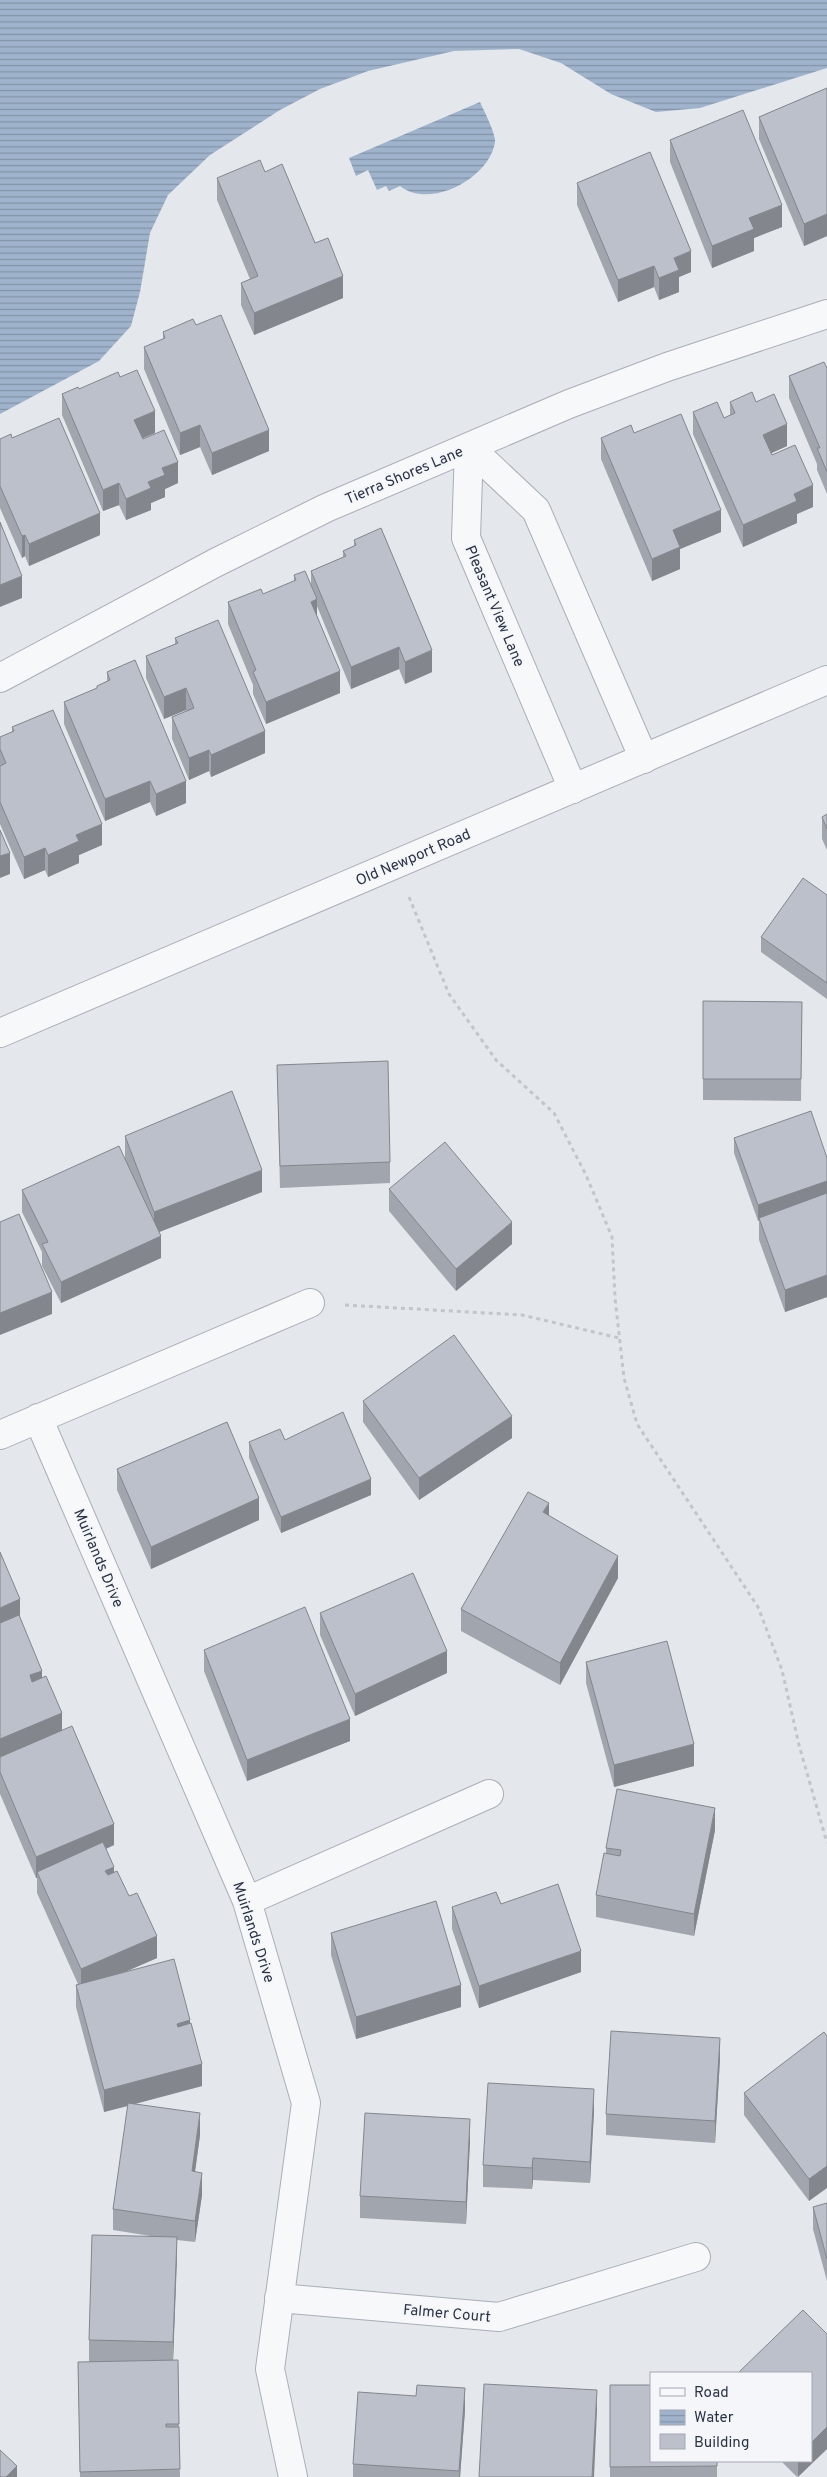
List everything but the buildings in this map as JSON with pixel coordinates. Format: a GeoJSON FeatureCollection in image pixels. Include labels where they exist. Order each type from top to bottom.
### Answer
{"type":"FeatureCollection","features":[{"type":"Feature","properties":{"kind":"street","name":"Tierra Shores Lane"},"geometry":{"type":"LineString","coordinates":[[0,678],[215,563],[326,508],[569,404],[667,367],[827,314]]}},
{"type":"Feature","properties":{"kind":"street"},"geometry":{"type":"LineString","coordinates":[[470,447],[536,510],[644,759]]}},
{"type":"Feature","properties":{"kind":"street","name":"Pleasant View Lane"},"geometry":{"type":"LineString","coordinates":[[470,447],[466,538],[573,789]]}},
{"type":"Feature","properties":{"kind":"street","name":"Old Newport Road"},"geometry":{"type":"LineString","coordinates":[[0,1033],[827,680]]}},
{"type":"Feature","properties":{"kind":"street"},"geometry":{"type":"LineString","coordinates":[[0,1435],[310,1303]]}},
{"type":"Feature","properties":{"kind":"street","name":"Muirlands Drive"},"geometry":{"type":"LineString","coordinates":[[38,1418],[247,1901],[306,2103],[270,2369],[293,2477]]}},
{"type":"Feature","properties":{"kind":"street"},"geometry":{"type":"LineString","coordinates":[[247,1901],[490,1794]]}},
{"type":"Feature","properties":{"kind":"street","name":"Falmer Court"},"geometry":{"type":"LineString","coordinates":[[279,2298],[499,2317],[696,2257]]}},
{"type":"Feature","properties":{"kind":"path"},"geometry":{"type":"LineString","coordinates":[[396,864],[449,994],[496,1060],[554,1113],[586,1175],[612,1237],[624,1378],[637,1424],[758,1607],[782,1670],[799,1745],[827,1843]]}},
{"type":"Feature","properties":{"kind":"path"},"geometry":{"type":"LineString","coordinates":[[310,1303],[522,1315],[620,1338]]}},
{"type":"Feature","properties":{"kind":"water"},"geometry":{"type":"Polygon","coordinates":[[[0,0],[827,0],[827,68],[700,108],[656,112],[611,94],[561,63],[519,49],[454,51],[368,71],[320,89],[280,110],[210,155],[168,195],[150,233],[140,292],[131,326],[99,361],[0,414],[0,0]]]}},
{"type":"Feature","properties":{"kind":"water"},"geometry":{"type":"Polygon","coordinates":[[[480,102],[492,128],[495,142],[491,155],[482,167],[471,178],[457,187],[427,194],[412,192],[400,186],[389,191],[386,186],[377,190],[368,170],[356,176],[349,158],[480,102]]]}}]}
